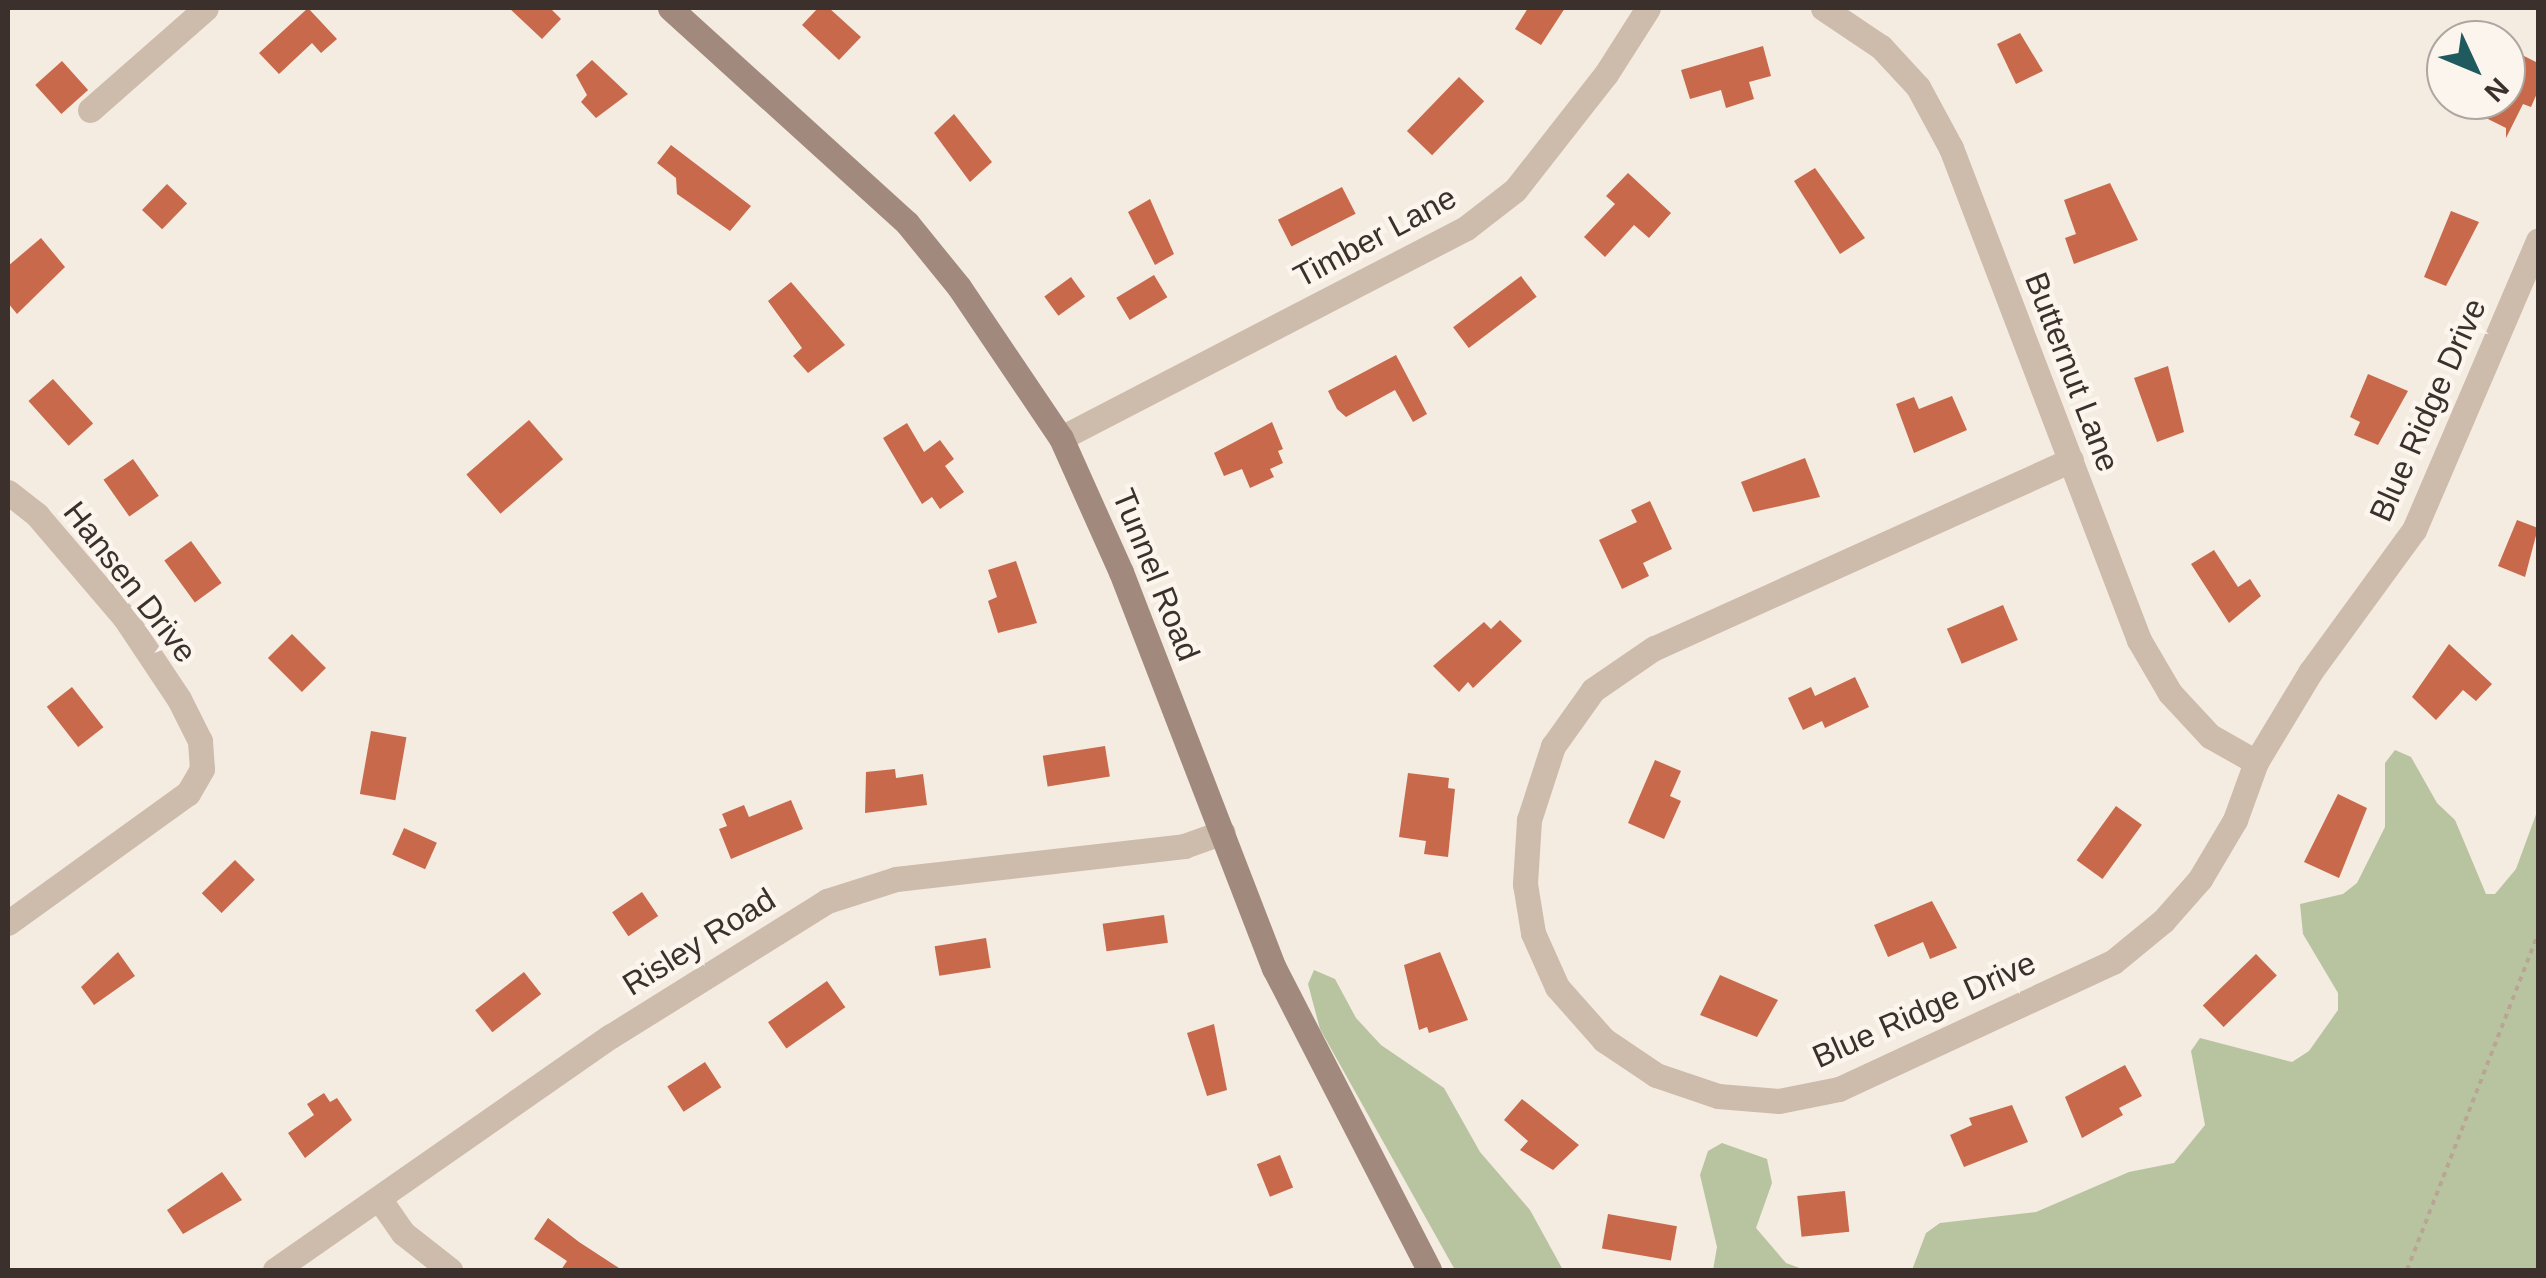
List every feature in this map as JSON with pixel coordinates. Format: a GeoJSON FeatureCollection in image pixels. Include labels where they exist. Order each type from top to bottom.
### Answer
{"type":"FeatureCollection","features":[{"type":"Feature","properties":{"kind":"main road","name":"Tunnel Road"},"geometry":{"type":"LineString","coordinates":[[670,8],[907,222],[960,287],[1061,438],[1121,572],[1314,1054],[1428,1270]]}},
{"type":"Feature","properties":{"kind":"street"},"geometry":{"type":"LineString","coordinates":[[90,110],[206,8]]}},
{"type":"Feature","properties":{"kind":"street","name":"Timber Lane"},"geometry":{"type":"LineString","coordinates":[[1061,438],[1466,228],[1515,190],[1606,74],[1648,8]]}},
{"type":"Feature","properties":{"kind":"street","name":"Butternut Lane"},"geometry":{"type":"LineString","coordinates":[[1823,8],[1882,47],[1918,87],[1951,148],[2138,640],[2170,693],[2210,736],[2256,762]]}},
{"type":"Feature","properties":{"kind":"street","name":"Blue Ridge Drive"},"geometry":{"type":"LineString","coordinates":[[2070,460],[1654,648],[1594,690],[1553,746],[1529,820],[1525,884],[1534,933],[1556,987],[1604,1040],[1656,1074],[1734,1098],[1779,1101],[1840,1089],[2114,962],[2200,879],[2235,820],[2256,762],[2311,671],[2414,530],[2538,240]]}},
{"type":"Feature","properties":{"kind":"street","name":"Hansen Drive"},"geometry":{"type":"LineString","coordinates":[[8,492],[37,515],[125,618],[180,699],[200,741],[202,768],[188,793],[8,923]]}},
{"type":"Feature","properties":{"kind":"street","name":"Risley Road"},"geometry":{"type":"LineString","coordinates":[[275,1270],[611,1036],[826,901],[896,879],[1184,846],[1222,832]]}},
{"type":"Feature","properties":{"kind":"street"},"geometry":{"type":"LineString","coordinates":[[380,1200],[403,1234],[450,1270]]}},
{"type":"Feature","properties":{"kind":"path"},"geometry":{"type":"LineString","coordinates":[[2407,1270],[2538,934]]}},
{"type":"Feature","properties":{"kind":"green space"},"geometry":{"type":"Polygon","coordinates":[[[2395,750],[2411,757],[2437,803],[2455,820],[2486,894],[2495,894],[2516,869],[2538,809],[2538,1270],[1912,1270],[1926,1233],[1940,1223],[2036,1212],[2129,1172],[2174,1163],[2205,1125],[2191,1051],[2200,1038],[2292,1062],[2309,1051],[2338,1010],[2338,993],[2303,934],[2300,904],[2343,894],[2357,883],[2385,827],[2385,763],[2395,750]]]}},
{"type":"Feature","properties":{"kind":"green space"},"geometry":{"type":"Polygon","coordinates":[[[1314,970],[1335,979],[1356,1018],[1381,1045],[1444,1088],[1480,1152],[1530,1210],[1563,1270],[1455,1270],[1320,1029],[1308,984],[1314,970]]]}},
{"type":"Feature","properties":{"kind":"green space"},"geometry":{"type":"Polygon","coordinates":[[[1722,1143],[1767,1159],[1772,1183],[1756,1228],[1786,1263],[1805,1270],[1713,1270],[1717,1247],[1700,1175],[1708,1151],[1722,1143]]]}},
{"type":"Feature","properties":{"kind":"building"},"geometry":{"type":"Polygon","coordinates":[[[308,8],[337,39],[321,53],[312,43],[279,74],[259,53],[308,8]]]}},
{"type":"Feature","properties":{"kind":"building"},"geometry":{"type":"Polygon","coordinates":[[[509,8],[550,8],[561,19],[542,39],[509,8]]]}},
{"type":"Feature","properties":{"kind":"building"},"geometry":{"type":"Polygon","coordinates":[[[818,8],[829,8],[861,37],[839,60],[802,25],[818,8]]]}},
{"type":"Feature","properties":{"kind":"building"},"geometry":{"type":"Polygon","coordinates":[[[1528,8],[1565,8],[1541,45],[1515,29],[1528,8]]]}},
{"type":"Feature","properties":{"kind":"building"},"geometry":{"type":"Polygon","coordinates":[[[2020,33],[2043,71],[2016,84],[1997,44],[2020,33]]]}},
{"type":"Feature","properties":{"kind":"building"},"geometry":{"type":"Polygon","coordinates":[[[1763,46],[1771,76],[1749,82],[1754,99],[1726,108],[1721,90],[1690,99],[1681,70],[1763,46]]]}},
{"type":"Feature","properties":{"kind":"building"},"geometry":{"type":"Polygon","coordinates":[[[2526,57],[2538,63],[2538,91],[2531,107],[2526,105],[2526,57]]]}},
{"type":"Feature","properties":{"kind":"building"},"geometry":{"type":"Polygon","coordinates":[[[592,60],[628,94],[596,118],[581,102],[587,95],[576,75],[592,60]]]}},
{"type":"Feature","properties":{"kind":"building"},"geometry":{"type":"Polygon","coordinates":[[[62,61],[88,90],[61,114],[35,85],[62,61]]]}},
{"type":"Feature","properties":{"kind":"building"},"geometry":{"type":"Polygon","coordinates":[[[1459,77],[1484,101],[1432,155],[1407,131],[1459,77]]]}},
{"type":"Feature","properties":{"kind":"building"},"geometry":{"type":"Polygon","coordinates":[[[954,114],[992,162],[970,182],[934,133],[954,114]]]}},
{"type":"Feature","properties":{"kind":"building"},"geometry":{"type":"Polygon","coordinates":[[[2490,120],[2515,120],[2506,138],[2506,128],[2490,120]]]}},
{"type":"Feature","properties":{"kind":"building"},"geometry":{"type":"Polygon","coordinates":[[[671,145],[751,206],[730,231],[677,194],[676,178],[657,163],[671,145]]]}},
{"type":"Feature","properties":{"kind":"building"},"geometry":{"type":"Polygon","coordinates":[[[1815,168],[1865,238],[1840,254],[1794,181],[1815,168]]]}},
{"type":"Feature","properties":{"kind":"building"},"geometry":{"type":"Polygon","coordinates":[[[1628,173],[1671,213],[1649,238],[1634,225],[1605,257],[1584,237],[1615,204],[1606,196],[1628,173]]]}},
{"type":"Feature","properties":{"kind":"building"},"geometry":{"type":"Polygon","coordinates":[[[2110,183],[2138,240],[2074,264],[2065,238],[2076,234],[2064,200],[2110,183]]]}},
{"type":"Feature","properties":{"kind":"building"},"geometry":{"type":"Polygon","coordinates":[[[167,184],[187,203],[162,229],[142,210],[167,184]]]}},
{"type":"Feature","properties":{"kind":"building"},"geometry":{"type":"Polygon","coordinates":[[[1342,187],[1356,214],[1291,246],[1278,220],[1342,187]]]}},
{"type":"Feature","properties":{"kind":"building"},"geometry":{"type":"Polygon","coordinates":[[[1150,199],[1174,254],[1155,265],[1128,212],[1150,199]]]}},
{"type":"Feature","properties":{"kind":"building"},"geometry":{"type":"Polygon","coordinates":[[[2451,211],[2479,222],[2446,286],[2424,277],[2451,211]]]}},
{"type":"Feature","properties":{"kind":"building"},"geometry":{"type":"Polygon","coordinates":[[[41,238],[65,267],[17,314],[8,303],[8,266],[41,238]]]}},
{"type":"Feature","properties":{"kind":"building"},"geometry":{"type":"Polygon","coordinates":[[[1154,275],[1167,297],[1130,320],[1116,298],[1154,275]]]}},
{"type":"Feature","properties":{"kind":"building"},"geometry":{"type":"Polygon","coordinates":[[[1521,276],[1537,297],[1469,348],[1453,327],[1521,276]]]}},
{"type":"Feature","properties":{"kind":"building"},"geometry":{"type":"Polygon","coordinates":[[[1071,277],[1085,296],[1058,316],[1044,296],[1071,277]]]}},
{"type":"Feature","properties":{"kind":"building"},"geometry":{"type":"Polygon","coordinates":[[[791,282],[845,345],[808,373],[793,356],[802,348],[768,301],[791,282]]]}},
{"type":"Feature","properties":{"kind":"building"},"geometry":{"type":"Polygon","coordinates":[[[1396,355],[1427,414],[1413,422],[1395,390],[1346,417],[1337,409],[1328,391],[1396,355]]]}},
{"type":"Feature","properties":{"kind":"building"},"geometry":{"type":"Polygon","coordinates":[[[2168,366],[2184,432],[2157,442],[2134,378],[2168,366]]]}},
{"type":"Feature","properties":{"kind":"building"},"geometry":{"type":"Polygon","coordinates":[[[2368,374],[2408,391],[2378,445],[2354,435],[2360,422],[2350,417],[2368,374]]]}},
{"type":"Feature","properties":{"kind":"building"},"geometry":{"type":"Polygon","coordinates":[[[53,379],[93,424],[69,446],[28,401],[53,379]]]}},
{"type":"Feature","properties":{"kind":"building"},"geometry":{"type":"Polygon","coordinates":[[[1952,396],[1967,430],[1914,453],[1896,404],[1914,397],[1919,409],[1952,396]]]}},
{"type":"Feature","properties":{"kind":"building"},"geometry":{"type":"Polygon","coordinates":[[[529,420],[563,459],[500,514],[466,474],[529,420]]]}},
{"type":"Feature","properties":{"kind":"building"},"geometry":{"type":"Polygon","coordinates":[[[1272,422],[1283,449],[1278,451],[1283,463],[1270,469],[1274,477],[1250,488],[1242,469],[1224,476],[1214,453],[1272,422]]]}},
{"type":"Feature","properties":{"kind":"building"},"geometry":{"type":"Polygon","coordinates":[[[907,423],[924,452],[940,440],[954,459],[945,466],[964,492],[940,509],[932,497],[922,504],[883,438],[907,423]]]}},
{"type":"Feature","properties":{"kind":"building"},"geometry":{"type":"Polygon","coordinates":[[[1805,458],[1820,497],[1753,512],[1741,482],[1805,458]]]}},
{"type":"Feature","properties":{"kind":"building"},"geometry":{"type":"Polygon","coordinates":[[[133,459],[159,496],[129,517],[104,480],[133,459]]]}},
{"type":"Feature","properties":{"kind":"building"},"geometry":{"type":"Polygon","coordinates":[[[1650,501],[1672,549],[1643,563],[1649,576],[1622,589],[1599,540],[1637,522],[1631,510],[1650,501]]]}},
{"type":"Feature","properties":{"kind":"building"},"geometry":{"type":"Polygon","coordinates":[[[2517,520],[2538,528],[2525,577],[2498,566],[2517,520]]]}},
{"type":"Feature","properties":{"kind":"building"},"geometry":{"type":"Polygon","coordinates":[[[191,541],[222,583],[195,602],[164,560],[191,541]]]}},
{"type":"Feature","properties":{"kind":"building"},"geometry":{"type":"Polygon","coordinates":[[[2214,550],[2238,587],[2250,579],[2261,596],[2229,623],[2191,564],[2214,550]]]}},
{"type":"Feature","properties":{"kind":"building"},"geometry":{"type":"Polygon","coordinates":[[[1016,561],[1037,623],[998,633],[988,601],[997,597],[988,570],[1016,561]]]}},
{"type":"Feature","properties":{"kind":"building"},"geometry":{"type":"Polygon","coordinates":[[[2003,605],[2018,640],[1962,664],[1947,629],[2003,605]]]}},
{"type":"Feature","properties":{"kind":"building"},"geometry":{"type":"Polygon","coordinates":[[[1500,620],[1522,641],[1473,688],[1468,682],[1459,692],[1433,666],[1484,622],[1491,629],[1500,620]]]}},
{"type":"Feature","properties":{"kind":"building"},"geometry":{"type":"Polygon","coordinates":[[[292,634],[326,668],[302,692],[268,658],[292,634]]]}},
{"type":"Feature","properties":{"kind":"building"},"geometry":{"type":"Polygon","coordinates":[[[2449,644],[2492,684],[2476,701],[2463,690],[2436,720],[2412,697],[2449,644]]]}},
{"type":"Feature","properties":{"kind":"building"},"geometry":{"type":"Polygon","coordinates":[[[1855,677],[1869,707],[1825,728],[1822,721],[1803,730],[1788,698],[1811,687],[1815,696],[1855,677]]]}},
{"type":"Feature","properties":{"kind":"building"},"geometry":{"type":"Polygon","coordinates":[[[72,687],[103,727],[78,747],[47,707],[72,687]]]}},
{"type":"Feature","properties":{"kind":"building"},"geometry":{"type":"Polygon","coordinates":[[[371,731],[406,737],[395,800],[360,794],[371,731]]]}},
{"type":"Feature","properties":{"kind":"building"},"geometry":{"type":"Polygon","coordinates":[[[1105,746],[1110,777],[1048,786],[1043,756],[1105,746]]]}},
{"type":"Feature","properties":{"kind":"building"},"geometry":{"type":"Polygon","coordinates":[[[1655,760],[1681,771],[1670,796],[1681,801],[1664,839],[1628,823],[1655,760]]]}},
{"type":"Feature","properties":{"kind":"building"},"geometry":{"type":"Polygon","coordinates":[[[895,769],[896,778],[923,774],[927,805],[865,813],[866,772],[895,769]]]}},
{"type":"Feature","properties":{"kind":"building"},"geometry":{"type":"Polygon","coordinates":[[[1408,773],[1449,778],[1448,788],[1455,789],[1448,857],[1424,854],[1426,841],[1399,837],[1408,773]]]}},
{"type":"Feature","properties":{"kind":"building"},"geometry":{"type":"Polygon","coordinates":[[[2338,794],[2367,808],[2339,878],[2304,862],[2338,794]]]}},
{"type":"Feature","properties":{"kind":"building"},"geometry":{"type":"Polygon","coordinates":[[[791,800],[803,829],[731,859],[719,829],[727,826],[722,814],[744,805],[749,817],[791,800]]]}},
{"type":"Feature","properties":{"kind":"building"},"geometry":{"type":"Polygon","coordinates":[[[2116,806],[2142,825],[2103,879],[2077,860],[2116,806]]]}},
{"type":"Feature","properties":{"kind":"building"},"geometry":{"type":"Polygon","coordinates":[[[404,828],[437,843],[425,869],[392,854],[404,828]]]}},
{"type":"Feature","properties":{"kind":"building"},"geometry":{"type":"Polygon","coordinates":[[[235,860],[255,880],[222,913],[202,893],[235,860]]]}},
{"type":"Feature","properties":{"kind":"building"},"geometry":{"type":"Polygon","coordinates":[[[642,892],[658,916],[628,936],[612,912],[642,892]]]}},
{"type":"Feature","properties":{"kind":"building"},"geometry":{"type":"Polygon","coordinates":[[[1932,901],[1957,948],[1930,959],[1923,942],[1888,957],[1874,925],[1932,901]]]}},
{"type":"Feature","properties":{"kind":"building"},"geometry":{"type":"Polygon","coordinates":[[[1164,915],[1168,943],[1107,951],[1103,924],[1164,915]]]}},
{"type":"Feature","properties":{"kind":"building"},"geometry":{"type":"Polygon","coordinates":[[[986,938],[991,968],[939,976],[935,946],[986,938]]]}},
{"type":"Feature","properties":{"kind":"building"},"geometry":{"type":"Polygon","coordinates":[[[118,952],[135,976],[94,1005],[81,987],[118,952]]]}},
{"type":"Feature","properties":{"kind":"building"},"geometry":{"type":"Polygon","coordinates":[[[1440,952],[1468,1020],[1429,1033],[1427,1027],[1419,1030],[1404,965],[1440,952]]]}},
{"type":"Feature","properties":{"kind":"building"},"geometry":{"type":"Polygon","coordinates":[[[2256,954],[2277,976],[2224,1027],[2203,1005],[2256,954]]]}},
{"type":"Feature","properties":{"kind":"building"},"geometry":{"type":"Polygon","coordinates":[[[524,972],[541,994],[492,1032],[475,1010],[524,972]]]}},
{"type":"Feature","properties":{"kind":"building"},"geometry":{"type":"Polygon","coordinates":[[[1720,975],[1778,1000],[1757,1037],[1700,1015],[1720,975]]]}},
{"type":"Feature","properties":{"kind":"building"},"geometry":{"type":"Polygon","coordinates":[[[827,981],[845,1007],[786,1049],[768,1022],[827,981]]]}},
{"type":"Feature","properties":{"kind":"building"},"geometry":{"type":"Polygon","coordinates":[[[1214,1024],[1227,1090],[1207,1096],[1187,1033],[1214,1024]]]}},
{"type":"Feature","properties":{"kind":"building"},"geometry":{"type":"Polygon","coordinates":[[[705,1062],[721,1087],[684,1112],[667,1087],[705,1062]]]}},
{"type":"Feature","properties":{"kind":"building"},"geometry":{"type":"Polygon","coordinates":[[[2125,1065],[2142,1096],[2119,1108],[2123,1115],[2082,1138],[2065,1097],[2125,1065]]]}},
{"type":"Feature","properties":{"kind":"building"},"geometry":{"type":"Polygon","coordinates":[[[324,1093],[330,1102],[337,1098],[352,1120],[305,1158],[288,1133],[314,1115],[307,1104],[324,1093]]]}},
{"type":"Feature","properties":{"kind":"building"},"geometry":{"type":"Polygon","coordinates":[[[1522,1099],[1579,1145],[1553,1170],[1520,1150],[1528,1141],[1504,1120],[1522,1099]]]}},
{"type":"Feature","properties":{"kind":"building"},"geometry":{"type":"Polygon","coordinates":[[[2012,1105],[2028,1142],[1964,1167],[1950,1135],[1972,1125],[1969,1118],[2012,1105]]]}},
{"type":"Feature","properties":{"kind":"building"},"geometry":{"type":"Polygon","coordinates":[[[1280,1155],[1293,1187],[1270,1197],[1257,1164],[1280,1155]]]}},
{"type":"Feature","properties":{"kind":"building"},"geometry":{"type":"Polygon","coordinates":[[[222,1172],[242,1200],[183,1234],[167,1210],[222,1172]]]}},
{"type":"Feature","properties":{"kind":"building"},"geometry":{"type":"Polygon","coordinates":[[[1845,1191],[1849,1232],[1802,1237],[1797,1196],[1845,1191]]]}},
{"type":"Feature","properties":{"kind":"building"},"geometry":{"type":"Polygon","coordinates":[[[1608,1214],[1677,1226],[1671,1261],[1602,1248],[1608,1214]]]}},
{"type":"Feature","properties":{"kind":"building"},"geometry":{"type":"Polygon","coordinates":[[[548,1218],[622,1270],[561,1270],[567,1261],[534,1239],[548,1218]]]}}]}
